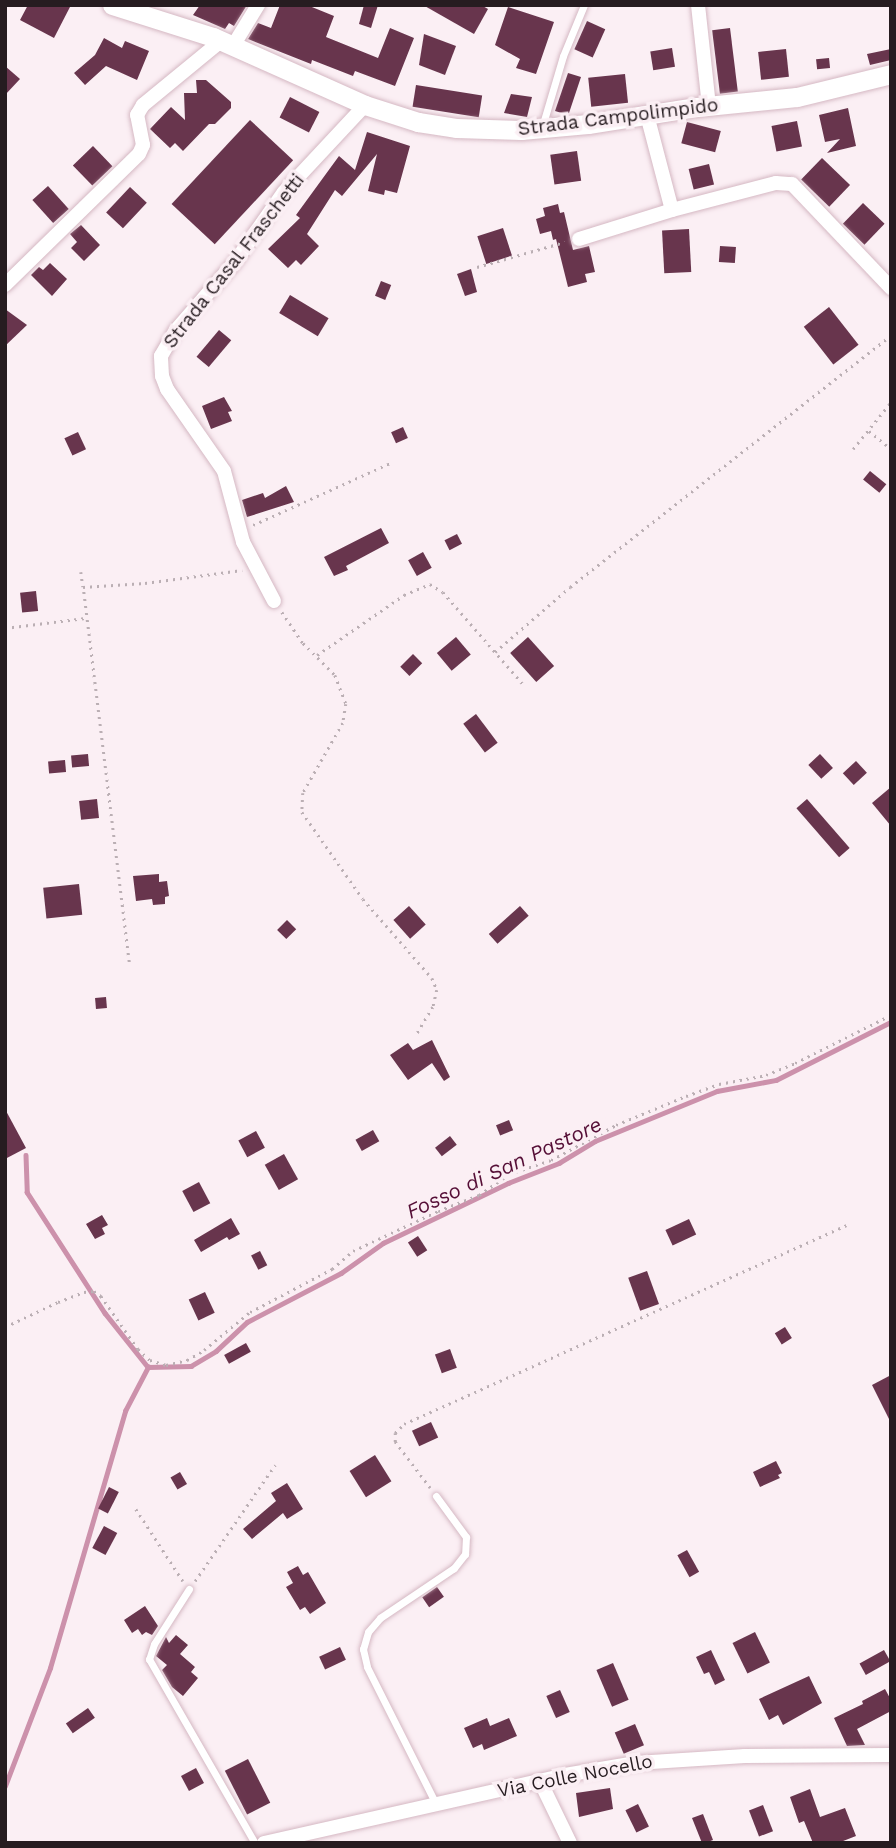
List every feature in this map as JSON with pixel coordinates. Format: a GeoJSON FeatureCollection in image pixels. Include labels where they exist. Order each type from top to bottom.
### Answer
{"type":"FeatureCollection","features":[{"type":"Feature","properties":{"kind":"street","name":"Strada Campolimpido"},"geometry":{"type":"LineString","coordinates":[[112,5],[227,44],[365,105],[444,127],[494,131],[541,129],[797,97],[891,74]]}},
{"type":"Feature","properties":{"kind":"street"},"geometry":{"type":"LineString","coordinates":[[5,285],[139,155],[143,145],[137,115],[142,105],[227,44],[258,5]]}},
{"type":"Feature","properties":{"kind":"street"},"geometry":{"type":"LineString","coordinates":[[698,5],[709,106]]}},
{"type":"Feature","properties":{"kind":"street","name":"Strada Casal Fraschetti"},"geometry":{"type":"LineString","coordinates":[[274,601],[253,563],[240,531],[226,476],[170,395],[162,376],[161,356],[176,330],[235,262],[284,192],[365,105]]}},
{"type":"Feature","properties":{"kind":"street"},"geometry":{"type":"LineString","coordinates":[[647,115],[672,210]]}},
{"type":"Feature","properties":{"kind":"street"},"geometry":{"type":"LineString","coordinates":[[579,239],[672,210],[776,183],[792,184],[891,288]]}},
{"type":"Feature","properties":{"kind":"street","name":"Via Colle Nocello"},"geometry":{"type":"LineString","coordinates":[[264,1843],[618,1765],[677,1758],[891,1755]]}},
{"type":"Feature","properties":{"kind":"street"},"geometry":{"type":"LineString","coordinates":[[540,1781],[570,1843]]}},
{"type":"Feature","properties":{"kind":"lane"},"geometry":{"type":"LineString","coordinates":[[541,129],[563,55],[584,5]]}},
{"type":"Feature","properties":{"kind":"lane"},"geometry":{"type":"LineString","coordinates":[[436,1496],[466,1537],[466,1554],[454,1568],[380,1618],[368,1632],[363,1649],[367,1667],[437,1805]]}},
{"type":"Feature","properties":{"kind":"lane"},"geometry":{"type":"LineString","coordinates":[[189,1589],[152,1647],[150,1663],[255,1843]]}},
{"type":"Feature","properties":{"kind":"path"},"geometry":{"type":"LineString","coordinates":[[477,267],[579,239]]}},
{"type":"Feature","properties":{"kind":"path"},"geometry":{"type":"LineString","coordinates":[[495,652],[570,587],[891,335]]}},
{"type":"Feature","properties":{"kind":"path"},"geometry":{"type":"LineString","coordinates":[[853,449],[891,402]]}},
{"type":"Feature","properties":{"kind":"path"},"geometry":{"type":"LineString","coordinates":[[868,430],[891,449]]}},
{"type":"Feature","properties":{"kind":"path"},"geometry":{"type":"LineString","coordinates":[[240,531],[390,463]]}},
{"type":"Feature","properties":{"kind":"path"},"geometry":{"type":"LineString","coordinates":[[82,587],[233,573],[253,563]]}},
{"type":"Feature","properties":{"kind":"path"},"geometry":{"type":"LineString","coordinates":[[80,572],[130,962]]}},
{"type":"Feature","properties":{"kind":"path"},"geometry":{"type":"LineString","coordinates":[[317,655],[404,595],[430,584],[443,592],[523,684]]}},
{"type":"Feature","properties":{"kind":"path"},"geometry":{"type":"LineString","coordinates":[[274,601],[303,642],[339,682],[345,698],[346,714],[303,793],[302,812],[362,899],[432,978],[438,990],[433,1007],[416,1035]]}},
{"type":"Feature","properties":{"kind":"path"},"geometry":{"type":"LineString","coordinates":[[5,628],[85,618]]}},
{"type":"Feature","properties":{"kind":"path"},"geometry":{"type":"LineString","coordinates":[[5,1327],[84,1292],[94,1291],[101,1296],[138,1349],[150,1360],[166,1365],[180,1362],[204,1350],[250,1312],[332,1269],[353,1251],[438,1210],[479,1195],[509,1174],[551,1160],[617,1125],[686,1096],[719,1084],[766,1075],[795,1063],[891,1015]]}},
{"type":"Feature","properties":{"kind":"path"},"geometry":{"type":"LineString","coordinates":[[436,1496],[397,1446],[396,1433],[404,1424],[846,1224]]}},
{"type":"Feature","properties":{"kind":"path"},"geometry":{"type":"LineString","coordinates":[[136,1509],[189,1589],[275,1465]]}},
{"type":"Feature","properties":{"kind":"building"},"geometry":{"type":"Polygon","coordinates":[[[28,5],[71,5],[54,38],[20,20],[28,5]]]}},
{"type":"Feature","properties":{"kind":"building"},"geometry":{"type":"Polygon","coordinates":[[[200,5],[247,5],[234,26],[229,23],[225,29],[193,15],[200,5]]]}},
{"type":"Feature","properties":{"kind":"building"},"geometry":{"type":"Polygon","coordinates":[[[280,5],[307,5],[334,16],[326,37],[378,58],[390,28],[414,38],[395,86],[355,71],[353,76],[312,60],[311,64],[248,39],[258,23],[271,28],[280,5]]]}},
{"type":"Feature","properties":{"kind":"building"},"geometry":{"type":"Polygon","coordinates":[[[364,5],[378,5],[371,28],[359,24],[364,5]]]}},
{"type":"Feature","properties":{"kind":"building"},"geometry":{"type":"Polygon","coordinates":[[[423,5],[481,5],[488,9],[474,34],[423,5]]]}},
{"type":"Feature","properties":{"kind":"building"},"geometry":{"type":"Polygon","coordinates":[[[508,7],[554,22],[536,74],[516,68],[520,59],[495,45],[508,7]]]}},
{"type":"Feature","properties":{"kind":"building"},"geometry":{"type":"Polygon","coordinates":[[[587,21],[605,29],[593,57],[574,49],[587,21]]]}},
{"type":"Feature","properties":{"kind":"building"},"geometry":{"type":"Polygon","coordinates":[[[730,28],[738,92],[720,94],[712,30],[730,28]]]}},
{"type":"Feature","properties":{"kind":"building"},"geometry":{"type":"Polygon","coordinates":[[[424,34],[456,46],[445,75],[419,65],[424,34]]]}},
{"type":"Feature","properties":{"kind":"building"},"geometry":{"type":"Polygon","coordinates":[[[104,38],[122,48],[125,41],[149,51],[137,80],[106,66],[85,85],[74,73],[95,55],[104,38]]]}},
{"type":"Feature","properties":{"kind":"building"},"geometry":{"type":"Polygon","coordinates":[[[672,48],[675,67],[653,70],[650,51],[672,48]]]}},
{"type":"Feature","properties":{"kind":"building"},"geometry":{"type":"Polygon","coordinates":[[[786,49],[789,77],[761,80],[758,52],[786,49]]]}},
{"type":"Feature","properties":{"kind":"building"},"geometry":{"type":"Polygon","coordinates":[[[891,49],[891,60],[870,65],[867,54],[891,49]]]}},
{"type":"Feature","properties":{"kind":"building"},"geometry":{"type":"Polygon","coordinates":[[[829,58],[830,68],[817,69],[816,59],[829,58]]]}},
{"type":"Feature","properties":{"kind":"building"},"geometry":{"type":"Polygon","coordinates":[[[5,66],[20,79],[5,95],[5,66]]]}},
{"type":"Feature","properties":{"kind":"building"},"geometry":{"type":"Polygon","coordinates":[[[568,73],[581,77],[569,113],[565,114],[555,111],[568,73]]]}},
{"type":"Feature","properties":{"kind":"building"},"geometry":{"type":"Polygon","coordinates":[[[625,74],[628,103],[591,107],[588,78],[625,74]]]}},
{"type":"Feature","properties":{"kind":"building"},"geometry":{"type":"Polygon","coordinates":[[[196,80],[206,80],[231,102],[231,108],[215,124],[209,124],[183,151],[175,143],[170,148],[150,129],[171,107],[185,120],[184,93],[197,93],[196,80]]]}},
{"type":"Feature","properties":{"kind":"building"},"geometry":{"type":"Polygon","coordinates":[[[416,85],[482,95],[479,117],[413,107],[416,85]]]}},
{"type":"Feature","properties":{"kind":"building"},"geometry":{"type":"Polygon","coordinates":[[[511,94],[532,97],[527,117],[504,113],[511,94]]]}},
{"type":"Feature","properties":{"kind":"building"},"geometry":{"type":"Polygon","coordinates":[[[290,97],[319,112],[309,132],[280,117],[290,97]]]}},
{"type":"Feature","properties":{"kind":"building"},"geometry":{"type":"Polygon","coordinates":[[[848,108],[856,146],[827,153],[840,139],[825,142],[819,115],[848,108]]]}},
{"type":"Feature","properties":{"kind":"building"},"geometry":{"type":"Polygon","coordinates":[[[250,120],[293,160],[215,244],[172,204],[250,120]]]}},
{"type":"Feature","properties":{"kind":"building"},"geometry":{"type":"Polygon","coordinates":[[[797,121],[802,147],[776,151],[771,126],[797,121]]]}},
{"type":"Feature","properties":{"kind":"building"},"geometry":{"type":"Polygon","coordinates":[[[687,122],[721,131],[715,152],[681,143],[687,122]]]}},
{"type":"Feature","properties":{"kind":"building"},"geometry":{"type":"Polygon","coordinates":[[[367,132],[410,146],[397,193],[385,190],[384,195],[368,191],[377,154],[342,196],[335,190],[307,234],[319,246],[301,265],[296,260],[288,268],[268,249],[300,218],[296,215],[339,156],[355,170],[367,132]]]}},
{"type":"Feature","properties":{"kind":"building"},"geometry":{"type":"Polygon","coordinates":[[[93,146],[112,166],[92,186],[73,165],[93,146]]]}},
{"type":"Feature","properties":{"kind":"building"},"geometry":{"type":"Polygon","coordinates":[[[577,151],[581,181],[554,184],[550,155],[577,151]]]}},
{"type":"Feature","properties":{"kind":"building"},"geometry":{"type":"Polygon","coordinates":[[[822,158],[850,185],[829,207],[801,180],[822,158]]]}},
{"type":"Feature","properties":{"kind":"building"},"geometry":{"type":"Polygon","coordinates":[[[709,164],[714,184],[694,189],[689,169],[709,164]]]}},
{"type":"Feature","properties":{"kind":"building"},"geometry":{"type":"Polygon","coordinates":[[[48,186],[69,209],[53,223],[32,200],[48,186]]]}},
{"type":"Feature","properties":{"kind":"building"},"geometry":{"type":"Polygon","coordinates":[[[130,187],[147,203],[123,228],[106,213],[130,187]]]}},
{"type":"Feature","properties":{"kind":"building"},"geometry":{"type":"Polygon","coordinates":[[[863,203],[885,224],[864,245],[843,224],[863,203]]]}},
{"type":"Feature","properties":{"kind":"building"},"geometry":{"type":"Polygon","coordinates":[[[558,204],[560,213],[564,212],[573,250],[589,246],[595,272],[585,274],[587,282],[568,287],[556,239],[553,240],[551,231],[540,234],[536,219],[545,216],[543,208],[558,204]]]}},
{"type":"Feature","properties":{"kind":"building"},"geometry":{"type":"Polygon","coordinates":[[[81,225],[100,245],[84,261],[71,248],[77,242],[70,234],[81,225]]]}},
{"type":"Feature","properties":{"kind":"building"},"geometry":{"type":"Polygon","coordinates":[[[503,228],[512,256],[486,264],[477,236],[503,228]]]}},
{"type":"Feature","properties":{"kind":"building"},"geometry":{"type":"Polygon","coordinates":[[[689,229],[691,272],[664,273],[662,230],[689,229]]]}},
{"type":"Feature","properties":{"kind":"building"},"geometry":{"type":"Polygon","coordinates":[[[720,246],[736,247],[735,263],[719,262],[720,246]]]}},
{"type":"Feature","properties":{"kind":"building"},"geometry":{"type":"Polygon","coordinates":[[[50,263],[67,279],[52,296],[31,275],[39,267],[43,270],[50,263]]]}},
{"type":"Feature","properties":{"kind":"building"},"geometry":{"type":"Polygon","coordinates":[[[471,269],[477,292],[465,296],[457,274],[471,269]]]}},
{"type":"Feature","properties":{"kind":"building"},"geometry":{"type":"Polygon","coordinates":[[[381,281],[391,285],[385,300],[375,296],[381,281]]]}},
{"type":"Feature","properties":{"kind":"building"},"geometry":{"type":"Polygon","coordinates":[[[290,295],[329,318],[318,336],[279,313],[290,295]]]}},
{"type":"Feature","properties":{"kind":"building"},"geometry":{"type":"Polygon","coordinates":[[[829,307],[859,345],[833,365],[804,327],[829,307]]]}},
{"type":"Feature","properties":{"kind":"building"},"geometry":{"type":"Polygon","coordinates":[[[5,309],[27,325],[5,346],[5,309]]]}},
{"type":"Feature","properties":{"kind":"building"},"geometry":{"type":"Polygon","coordinates":[[[219,330],[231,340],[209,367],[197,357],[219,330]]]}},
{"type":"Feature","properties":{"kind":"building"},"geometry":{"type":"Polygon","coordinates":[[[224,397],[232,411],[228,412],[232,421],[211,429],[202,406],[224,397]]]}},
{"type":"Feature","properties":{"kind":"building"},"geometry":{"type":"Polygon","coordinates":[[[403,427],[408,438],[396,443],[391,432],[403,427]]]}},
{"type":"Feature","properties":{"kind":"building"},"geometry":{"type":"Polygon","coordinates":[[[78,432],[86,449],[72,456],[64,438],[78,432]]]}},
{"type":"Feature","properties":{"kind":"building"},"geometry":{"type":"Polygon","coordinates":[[[870,471],[886,484],[879,493],[863,480],[870,471]]]}},
{"type":"Feature","properties":{"kind":"building"},"geometry":{"type":"Polygon","coordinates":[[[286,486],[294,502],[247,517],[242,500],[263,493],[265,498],[286,486]]]}},
{"type":"Feature","properties":{"kind":"building"},"geometry":{"type":"Polygon","coordinates":[[[381,528],[389,543],[346,566],[348,570],[334,576],[324,557],[381,528]]]}},
{"type":"Feature","properties":{"kind":"building"},"geometry":{"type":"Polygon","coordinates":[[[457,534],[462,544],[450,550],[445,540],[457,534]]]}},
{"type":"Feature","properties":{"kind":"building"},"geometry":{"type":"Polygon","coordinates":[[[423,552],[432,568],[417,576],[408,560],[423,552]]]}},
{"type":"Feature","properties":{"kind":"building"},"geometry":{"type":"Polygon","coordinates":[[[36,591],[38,611],[22,613],[20,593],[36,591]]]}},
{"type":"Feature","properties":{"kind":"building"},"geometry":{"type":"Polygon","coordinates":[[[456,637],[471,655],[452,671],[437,653],[456,637]]]}},
{"type":"Feature","properties":{"kind":"building"},"geometry":{"type":"Polygon","coordinates":[[[528,637],[554,666],[536,682],[510,653],[528,637]]]}},
{"type":"Feature","properties":{"kind":"building"},"geometry":{"type":"Polygon","coordinates":[[[413,654],[422,663],[409,676],[400,667],[413,654]]]}},
{"type":"Feature","properties":{"kind":"building"},"geometry":{"type":"Polygon","coordinates":[[[476,714],[498,743],[485,752],[463,724],[476,714]]]}},
{"type":"Feature","properties":{"kind":"building"},"geometry":{"type":"Polygon","coordinates":[[[88,754],[89,766],[72,767],[71,755],[88,754]]]}},
{"type":"Feature","properties":{"kind":"building"},"geometry":{"type":"Polygon","coordinates":[[[820,754],[833,768],[821,779],[808,765],[820,754]]]}},
{"type":"Feature","properties":{"kind":"building"},"geometry":{"type":"Polygon","coordinates":[[[65,760],[66,772],[49,773],[48,761],[65,760]]]}},
{"type":"Feature","properties":{"kind":"building"},"geometry":{"type":"Polygon","coordinates":[[[856,761],[867,773],[854,785],[843,773],[856,761]]]}},
{"type":"Feature","properties":{"kind":"building"},"geometry":{"type":"Polygon","coordinates":[[[891,787],[891,826],[872,803],[891,787]]]}},
{"type":"Feature","properties":{"kind":"building"},"geometry":{"type":"Polygon","coordinates":[[[97,799],[99,818],[81,820],[79,801],[97,799]]]}},
{"type":"Feature","properties":{"kind":"building"},"geometry":{"type":"Polygon","coordinates":[[[807,799],[850,848],[839,857],[796,808],[807,799]]]}},
{"type":"Feature","properties":{"kind":"building"},"geometry":{"type":"Polygon","coordinates":[[[159,874],[159,882],[167,881],[169,896],[165,897],[165,904],[153,905],[152,899],[136,901],[133,876],[159,874]]]}},
{"type":"Feature","properties":{"kind":"building"},"geometry":{"type":"Polygon","coordinates":[[[79,884],[82,915],[46,919],[43,888],[79,884]]]}},
{"type":"Feature","properties":{"kind":"building"},"geometry":{"type":"Polygon","coordinates":[[[409,906],[426,925],[410,939],[393,920],[409,906]]]}},
{"type":"Feature","properties":{"kind":"building"},"geometry":{"type":"Polygon","coordinates":[[[520,906],[529,916],[497,944],[489,934],[520,906]]]}},
{"type":"Feature","properties":{"kind":"building"},"geometry":{"type":"Polygon","coordinates":[[[287,920],[296,929],[286,939],[277,930],[287,920]]]}},
{"type":"Feature","properties":{"kind":"building"},"geometry":{"type":"Polygon","coordinates":[[[106,997],[107,1008],[96,1009],[95,998],[106,997]]]}},
{"type":"Feature","properties":{"kind":"building"},"geometry":{"type":"Polygon","coordinates":[[[432,1040],[450,1077],[444,1081],[432,1063],[408,1080],[390,1055],[408,1043],[413,1050],[432,1040]]]}},
{"type":"Feature","properties":{"kind":"building"},"geometry":{"type":"Polygon","coordinates":[[[5,1109],[26,1148],[5,1159],[5,1109]]]}},
{"type":"Feature","properties":{"kind":"building"},"geometry":{"type":"Polygon","coordinates":[[[509,1120],[513,1130],[500,1135],[496,1125],[509,1120]]]}},
{"type":"Feature","properties":{"kind":"building"},"geometry":{"type":"Polygon","coordinates":[[[373,1130],[379,1141],[362,1151],[356,1140],[373,1130]]]}},
{"type":"Feature","properties":{"kind":"building"},"geometry":{"type":"Polygon","coordinates":[[[256,1131],[265,1148],[247,1157],[238,1140],[256,1131]]]}},
{"type":"Feature","properties":{"kind":"building"},"geometry":{"type":"Polygon","coordinates":[[[450,1136],[457,1145],[442,1156],[435,1148],[450,1136]]]}},
{"type":"Feature","properties":{"kind":"building"},"geometry":{"type":"Polygon","coordinates":[[[284,1154],[298,1179],[279,1190],[265,1165],[284,1154]]]}},
{"type":"Feature","properties":{"kind":"building"},"geometry":{"type":"Polygon","coordinates":[[[199,1182],[210,1203],[193,1212],[182,1191],[199,1182]]]}},
{"type":"Feature","properties":{"kind":"building"},"geometry":{"type":"Polygon","coordinates":[[[102,1215],[108,1225],[102,1228],[105,1234],[95,1239],[86,1224],[102,1215]]]}},
{"type":"Feature","properties":{"kind":"building"},"geometry":{"type":"Polygon","coordinates":[[[231,1218],[240,1234],[229,1240],[227,1237],[201,1252],[194,1240],[231,1218]]]}},
{"type":"Feature","properties":{"kind":"building"},"geometry":{"type":"Polygon","coordinates":[[[689,1219],[696,1234],[673,1245],[665,1230],[689,1219]]]}},
{"type":"Feature","properties":{"kind":"building"},"geometry":{"type":"Polygon","coordinates":[[[418,1236],[427,1250],[417,1257],[408,1243],[418,1236]]]}},
{"type":"Feature","properties":{"kind":"building"},"geometry":{"type":"Polygon","coordinates":[[[260,1251],[267,1265],[258,1270],[251,1256],[260,1251]]]}},
{"type":"Feature","properties":{"kind":"building"},"geometry":{"type":"Polygon","coordinates":[[[647,1271],[659,1304],[640,1311],[628,1278],[647,1271]]]}},
{"type":"Feature","properties":{"kind":"building"},"geometry":{"type":"Polygon","coordinates":[[[205,1292],[215,1313],[198,1320],[189,1300],[205,1292]]]}},
{"type":"Feature","properties":{"kind":"building"},"geometry":{"type":"Polygon","coordinates":[[[785,1327],[792,1338],[782,1344],[775,1333],[785,1327]]]}},
{"type":"Feature","properties":{"kind":"building"},"geometry":{"type":"Polygon","coordinates":[[[246,1343],[251,1352],[229,1364],[224,1355],[246,1343]]]}},
{"type":"Feature","properties":{"kind":"building"},"geometry":{"type":"Polygon","coordinates":[[[450,1349],[457,1368],[442,1373],[435,1354],[450,1349]]]}},
{"type":"Feature","properties":{"kind":"building"},"geometry":{"type":"Polygon","coordinates":[[[891,1375],[891,1423],[872,1385],[891,1375]]]}},
{"type":"Feature","properties":{"kind":"building"},"geometry":{"type":"Polygon","coordinates":[[[431,1422],[438,1437],[419,1446],[412,1431],[431,1422]]]}},
{"type":"Feature","properties":{"kind":"building"},"geometry":{"type":"Polygon","coordinates":[[[375,1455],[391,1481],[366,1497],[350,1471],[375,1455]]]}},
{"type":"Feature","properties":{"kind":"building"},"geometry":{"type":"Polygon","coordinates":[[[776,1461],[782,1473],[778,1475],[780,1478],[760,1487],[753,1472],[776,1461]]]}},
{"type":"Feature","properties":{"kind":"building"},"geometry":{"type":"Polygon","coordinates":[[[180,1472],[187,1484],[177,1490],[170,1478],[180,1472]]]}},
{"type":"Feature","properties":{"kind":"building"},"geometry":{"type":"Polygon","coordinates":[[[287,1483],[303,1509],[287,1519],[283,1513],[252,1539],[243,1529],[276,1501],[271,1493],[287,1483]]]}},
{"type":"Feature","properties":{"kind":"building"},"geometry":{"type":"Polygon","coordinates":[[[109,1487],[119,1492],[108,1513],[98,1508],[109,1487]]]}},
{"type":"Feature","properties":{"kind":"building"},"geometry":{"type":"Polygon","coordinates":[[[104,1526],[117,1533],[106,1555],[92,1548],[104,1526]]]}},
{"type":"Feature","properties":{"kind":"building"},"geometry":{"type":"Polygon","coordinates":[[[687,1550],[699,1572],[689,1577],[677,1555],[687,1550]]]}},
{"type":"Feature","properties":{"kind":"building"},"geometry":{"type":"Polygon","coordinates":[[[298,1566],[303,1575],[308,1572],[326,1603],[310,1614],[305,1607],[300,1610],[286,1587],[293,1583],[287,1572],[298,1566]]]}},
{"type":"Feature","properties":{"kind":"building"},"geometry":{"type":"Polygon","coordinates":[[[437,1587],[444,1597],[429,1607],[422,1597],[437,1587]]]}},
{"type":"Feature","properties":{"kind":"building"},"geometry":{"type":"Polygon","coordinates":[[[145,1606],[158,1626],[152,1635],[146,1632],[142,1635],[138,1629],[132,1633],[124,1620],[145,1606]]]}},
{"type":"Feature","properties":{"kind":"building"},"geometry":{"type":"Polygon","coordinates":[[[755,1632],[770,1663],[747,1674],[733,1643],[755,1632]]]}},
{"type":"Feature","properties":{"kind":"building"},"geometry":{"type":"Polygon","coordinates":[[[176,1635],[188,1645],[180,1654],[195,1667],[191,1672],[198,1678],[183,1696],[172,1687],[162,1670],[167,1665],[156,1656],[166,1637],[169,1643],[176,1635]]]}},
{"type":"Feature","properties":{"kind":"building"},"geometry":{"type":"Polygon","coordinates":[[[340,1647],[346,1660],[325,1669],[319,1657],[340,1647]]]}},
{"type":"Feature","properties":{"kind":"building"},"geometry":{"type":"Polygon","coordinates":[[[711,1650],[725,1680],[715,1685],[709,1672],[704,1674],[696,1657],[711,1650]]]}},
{"type":"Feature","properties":{"kind":"building"},"geometry":{"type":"Polygon","coordinates":[[[884,1650],[890,1661],[866,1675],[860,1664],[884,1650]]]}},
{"type":"Feature","properties":{"kind":"building"},"geometry":{"type":"Polygon","coordinates":[[[613,1663],[629,1700],[612,1707],[596,1670],[613,1663]]]}},
{"type":"Feature","properties":{"kind":"building"},"geometry":{"type":"Polygon","coordinates":[[[809,1676],[822,1703],[783,1725],[778,1715],[769,1720],[759,1699],[809,1676]]]}},
{"type":"Feature","properties":{"kind":"building"},"geometry":{"type":"Polygon","coordinates":[[[885,1689],[891,1700],[891,1711],[857,1729],[865,1745],[847,1746],[834,1718],[863,1704],[862,1701],[885,1689]]]}},
{"type":"Feature","properties":{"kind":"building"},"geometry":{"type":"Polygon","coordinates":[[[560,1690],[570,1712],[556,1718],[546,1696],[560,1690]]]}},
{"type":"Feature","properties":{"kind":"building"},"geometry":{"type":"Polygon","coordinates":[[[88,1708],[95,1718],[73,1733],[66,1723],[88,1708]]]}},
{"type":"Feature","properties":{"kind":"building"},"geometry":{"type":"Polygon","coordinates":[[[487,1718],[490,1726],[509,1718],[517,1736],[484,1750],[482,1744],[473,1748],[464,1728],[487,1718]]]}},
{"type":"Feature","properties":{"kind":"building"},"geometry":{"type":"Polygon","coordinates":[[[635,1724],[644,1745],[624,1754],[615,1733],[635,1724]]]}},
{"type":"Feature","properties":{"kind":"building"},"geometry":{"type":"Polygon","coordinates":[[[248,1759],[270,1803],[247,1814],[225,1771],[248,1759]]]}},
{"type":"Feature","properties":{"kind":"building"},"geometry":{"type":"Polygon","coordinates":[[[196,1768],[204,1783],[189,1791],[181,1776],[196,1768]]]}},
{"type":"Feature","properties":{"kind":"building"},"geometry":{"type":"Polygon","coordinates":[[[610,1788],[613,1809],[579,1817],[576,1793],[610,1788]]]}},
{"type":"Feature","properties":{"kind":"building"},"geometry":{"type":"Polygon","coordinates":[[[810,1789],[820,1817],[845,1808],[856,1836],[838,1843],[813,1843],[804,1821],[799,1823],[790,1797],[810,1789]]]}},
{"type":"Feature","properties":{"kind":"building"},"geometry":{"type":"Polygon","coordinates":[[[638,1804],[649,1826],[636,1833],[625,1810],[638,1804]]]}},
{"type":"Feature","properties":{"kind":"building"},"geometry":{"type":"Polygon","coordinates":[[[763,1805],[773,1831],[759,1837],[749,1810],[763,1805]]]}},
{"type":"Feature","properties":{"kind":"building"},"geometry":{"type":"Polygon","coordinates":[[[703,1814],[713,1840],[705,1843],[702,1843],[692,1818],[703,1814]]]}},
{"type":"Feature","properties":{"kind":"waterway","name":"Fosso di San Pastore"},"geometry":{"type":"LineString","coordinates":[[148,1367],[191,1366],[216,1351],[247,1322],[341,1273],[383,1243],[508,1183],[559,1163],[595,1141],[717,1091],[776,1080],[891,1022]]}},
{"type":"Feature","properties":{"kind":"waterway"},"geometry":{"type":"LineString","coordinates":[[26,1155],[27,1192],[105,1313],[148,1367]]}},
{"type":"Feature","properties":{"kind":"waterway"},"geometry":{"type":"LineString","coordinates":[[5,1786],[50,1668],[125,1411],[148,1367]]}}]}
